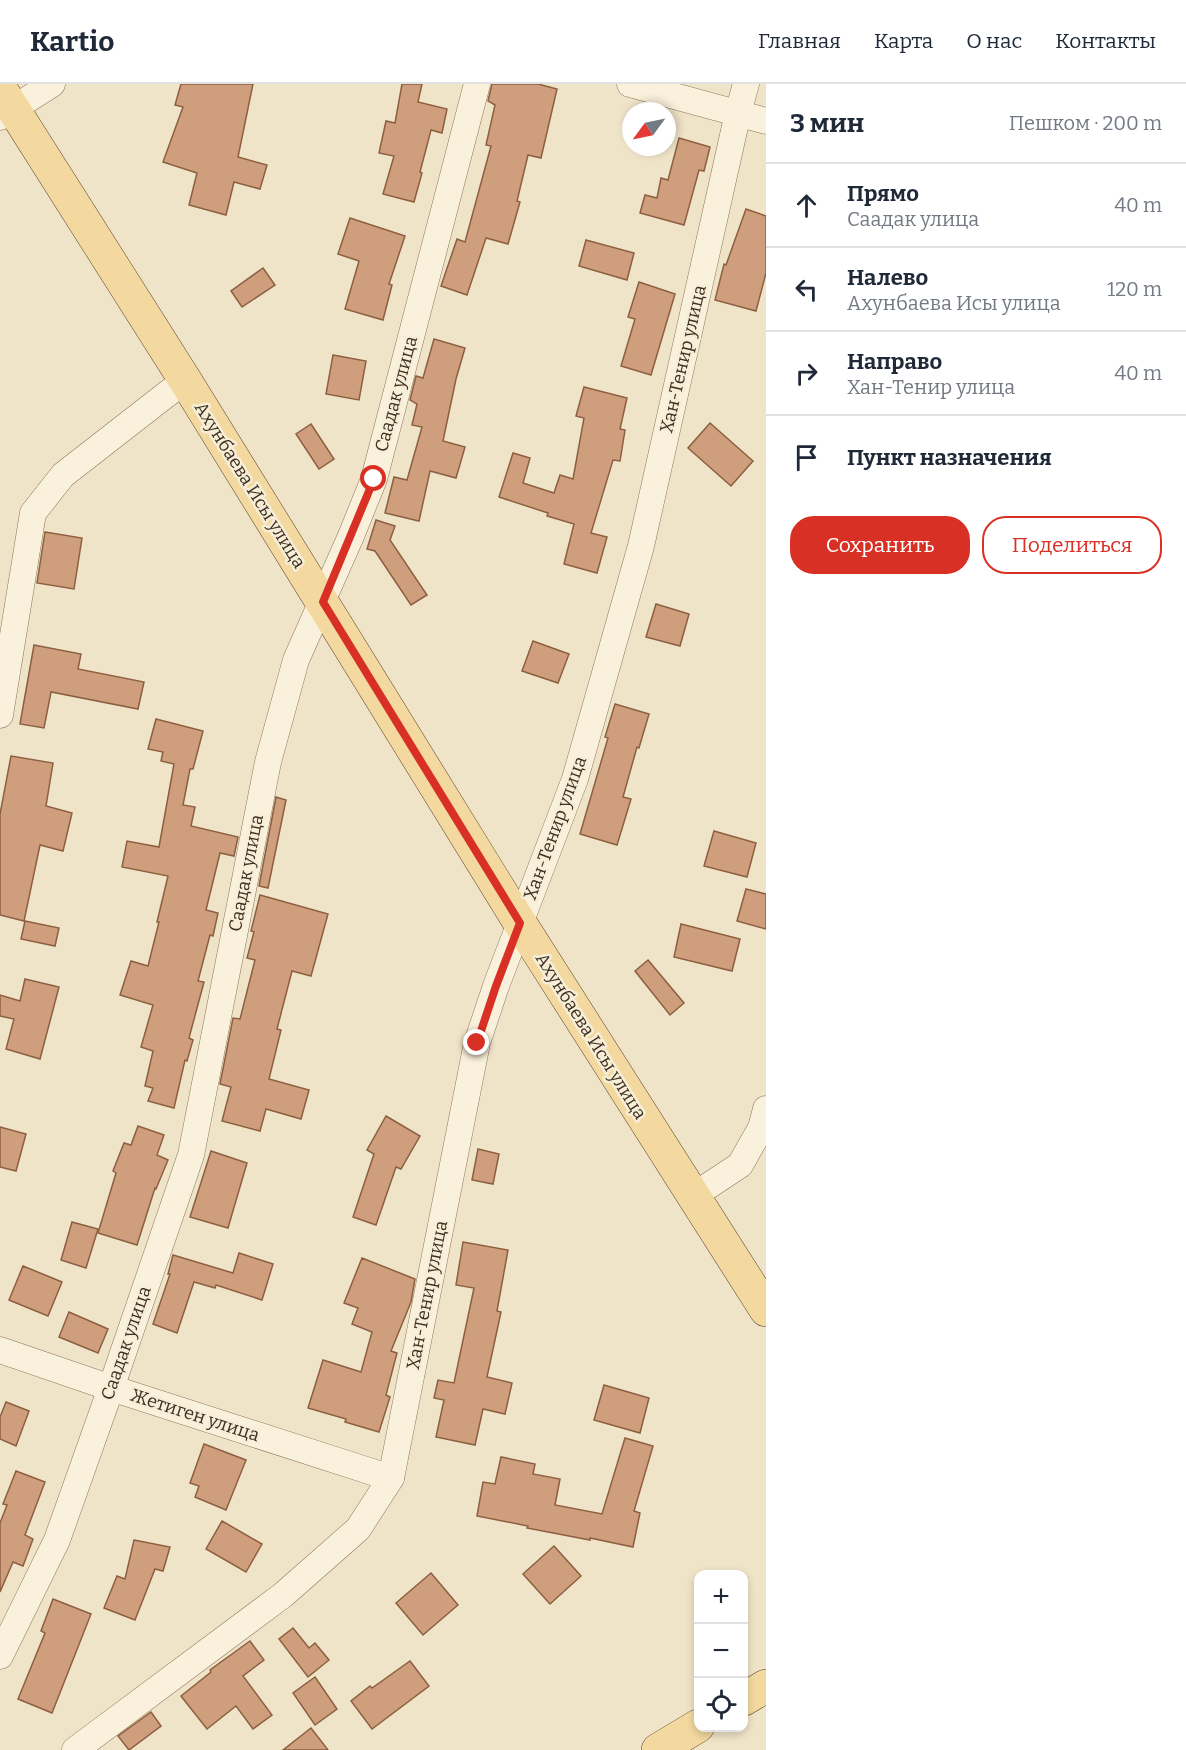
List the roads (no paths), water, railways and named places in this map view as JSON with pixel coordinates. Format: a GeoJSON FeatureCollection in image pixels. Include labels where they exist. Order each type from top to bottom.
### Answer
{"type":"FeatureCollection","features":[{"type":"Feature","properties":{"kind":"main road","name":"Ахунбаева Исы улица"},"geometry":{"type":"LineString","coordinates":[[4,105],[185,380],[520,923],[766,1310]]}},
{"type":"Feature","properties":{"kind":"main road"},"geometry":{"type":"LineString","coordinates":[[748,1697],[766,1686]]}},
{"type":"Feature","properties":{"kind":"main road"},"geometry":{"type":"LineString","coordinates":[[658,1750],[694,1729]]}},
{"type":"Feature","properties":{"kind":"street"},"geometry":{"type":"LineString","coordinates":[[4,105],[52,84]]}},
{"type":"Feature","properties":{"kind":"street","name":"Саадак улица"},"geometry":{"type":"LineString","coordinates":[[0,1656],[57,1540],[191,1155],[268,762],[296,660],[323,602],[374,479],[477,84]]}},
{"type":"Feature","properties":{"kind":"street"},"geometry":{"type":"LineString","coordinates":[[630,84],[766,121]]}},
{"type":"Feature","properties":{"kind":"street","name":"Хан-Тенир улица"},"geometry":{"type":"LineString","coordinates":[[75,1750],[283,1595],[358,1529],[391,1478],[477,1043],[496,986],[574,779],[641,546],[746,84]]}},
{"type":"Feature","properties":{"kind":"street"},"geometry":{"type":"LineString","coordinates":[[0,715],[33,513],[63,475],[185,380]]}},
{"type":"Feature","properties":{"kind":"street"},"geometry":{"type":"LineString","coordinates":[[693,1196],[740,1165],[761,1128],[766,1109]]}},
{"type":"Feature","properties":{"kind":"street","name":"Жетиген улица"},"geometry":{"type":"LineString","coordinates":[[0,1350],[111,1389],[391,1478]]}}]}
